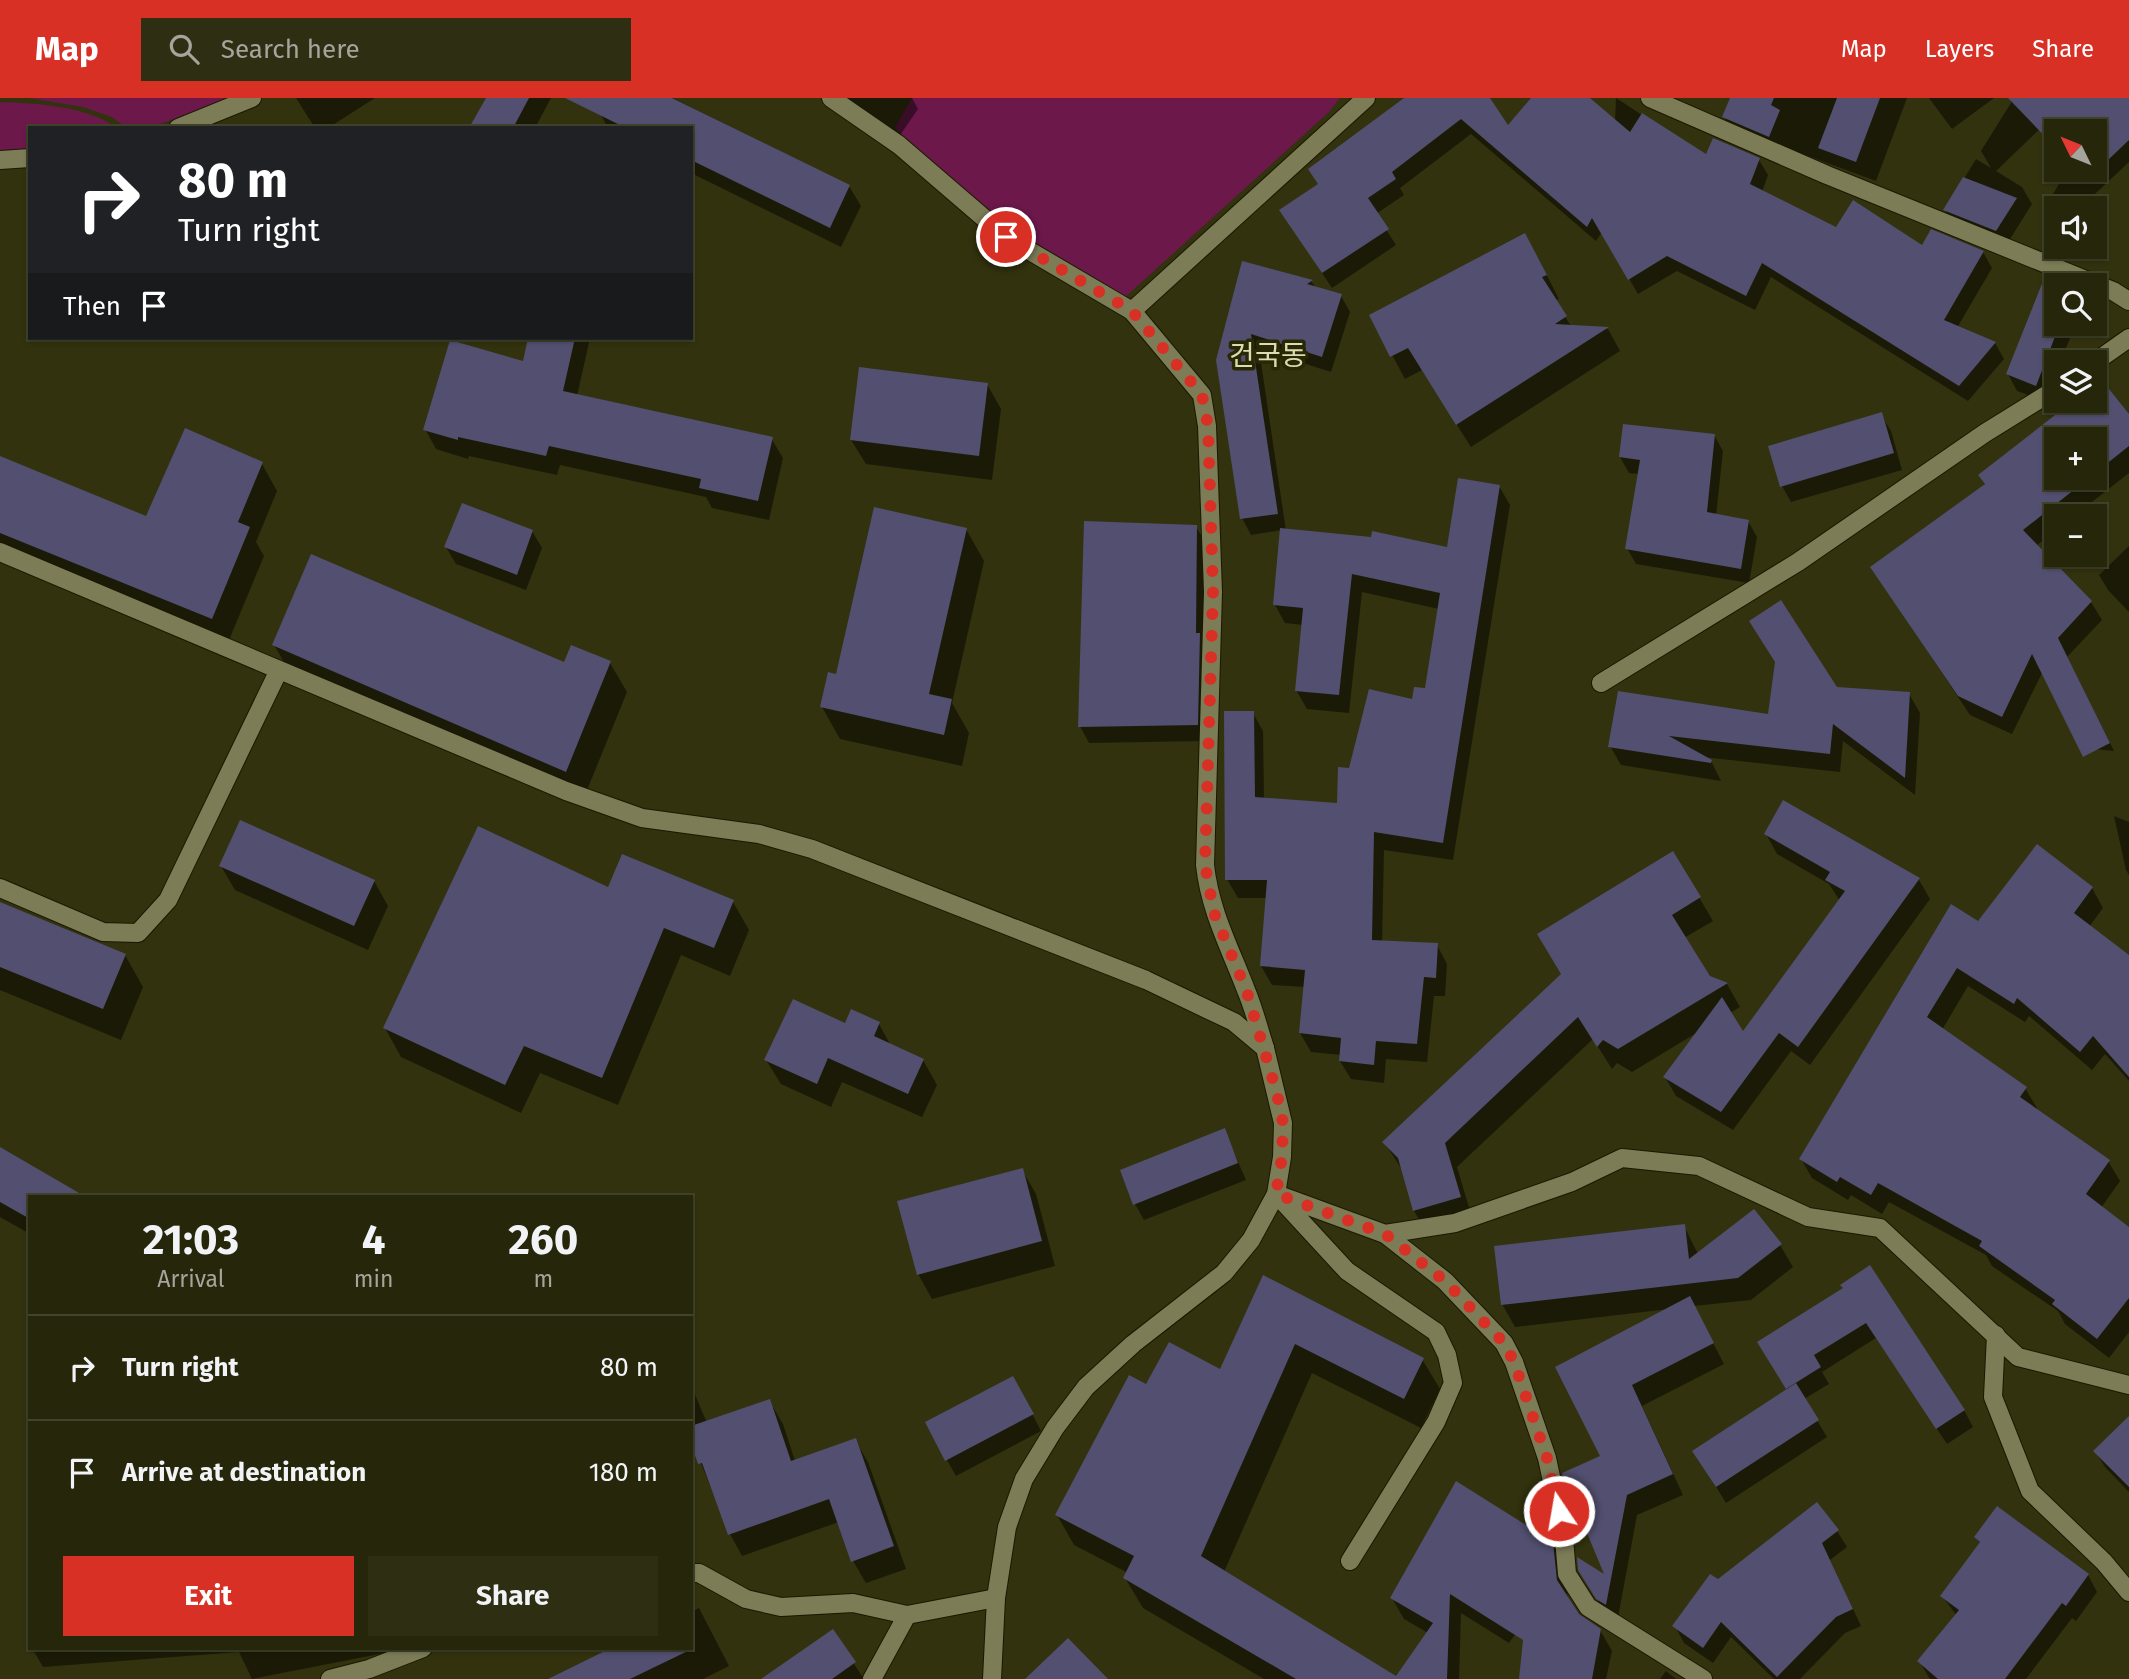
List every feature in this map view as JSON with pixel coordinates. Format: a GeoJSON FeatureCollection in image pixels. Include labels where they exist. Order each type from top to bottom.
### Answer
{"type":"FeatureCollection","features":[{"type":"Feature","properties":{"kind":"street"},"geometry":{"type":"LineString","coordinates":[[183,126],[252,98]]}},
{"type":"Feature","properties":{"kind":"street"},"geometry":{"type":"LineString","coordinates":[[831,98],[899,145],[1006,237],[1132,311],[1202,395],[1208,426],[1213,592],[1205,865],[1209,895],[1220,931],[1247,992],[1265,1048],[1283,1123],[1282,1157],[1276,1194],[1251,1240],[1224,1273],[1133,1344],[1086,1387],[1055,1428],[1024,1479],[1007,1527],[996,1598],[992,1679]]}},
{"type":"Feature","properties":{"kind":"street"},"geometry":{"type":"LineString","coordinates":[[1132,311],[1366,98]]}},
{"type":"Feature","properties":{"kind":"street"},"geometry":{"type":"LineString","coordinates":[[1650,98],[1839,180],[2113,291],[2129,301]]}},
{"type":"Feature","properties":{"kind":"street"},"geometry":{"type":"LineString","coordinates":[[0,160],[28,158]]}},
{"type":"Feature","properties":{"kind":"street"},"geometry":{"type":"LineString","coordinates":[[2107,354],[2129,338]]}},
{"type":"Feature","properties":{"kind":"street"},"geometry":{"type":"LineString","coordinates":[[1601,684],[1798,562],[1984,433],[2044,396]]}},
{"type":"Feature","properties":{"kind":"street"},"geometry":{"type":"LineString","coordinates":[[0,552],[278,672],[566,791],[642,818],[758,834],[812,849],[922,890],[1146,980],[1234,1023],[1265,1048]]}},
{"type":"Feature","properties":{"kind":"street"},"geometry":{"type":"LineString","coordinates":[[0,888],[103,933],[138,933],[168,900],[278,672]]}},
{"type":"Feature","properties":{"kind":"street"},"geometry":{"type":"LineString","coordinates":[[1385,1234],[1455,1223],[1572,1182],[1622,1158],[1699,1166],[1808,1217],[1880,1228],[2018,1357],[2129,1385]]}},
{"type":"Feature","properties":{"kind":"street"},"geometry":{"type":"LineString","coordinates":[[1276,1194],[1385,1234],[1445,1281],[1504,1343],[1514,1362],[1547,1458],[1564,1538],[1567,1574],[1588,1607],[1703,1679]]}},
{"type":"Feature","properties":{"kind":"street"},"geometry":{"type":"LineString","coordinates":[[1276,1194],[1347,1270],[1436,1332],[1447,1354],[1453,1383],[1436,1422],[1350,1561]]}},
{"type":"Feature","properties":{"kind":"street"},"geometry":{"type":"LineString","coordinates":[[1996,1335],[1993,1397],[2030,1491],[2104,1562],[2129,1592]]}},
{"type":"Feature","properties":{"kind":"street"},"geometry":{"type":"LineString","coordinates":[[693,1573],[699,1573],[746,1599],[781,1607],[853,1603],[907,1615],[996,1598]]}},
{"type":"Feature","properties":{"kind":"street"},"geometry":{"type":"LineString","coordinates":[[873,1679],[907,1615]]}},
{"type":"Feature","properties":{"kind":"street"},"geometry":{"type":"LineString","coordinates":[[331,1679],[369,1669],[418,1650]]}},
{"type":"Feature","properties":{"kind":"shaded area"},"geometry":{"type":"Polygon","coordinates":[[[29,98],[233,98],[155,126],[124,126],[112,117],[83,107],[29,98]]]}},
{"type":"Feature","properties":{"kind":"shaded area"},"geometry":{"type":"Polygon","coordinates":[[[912,98],[1340,98],[1329,112],[1124,298],[1005,226],[895,128],[912,98]]]}},
{"type":"Feature","properties":{"kind":"shaded area"},"geometry":{"type":"Polygon","coordinates":[[[0,102],[76,110],[114,126],[28,126],[28,149],[0,151],[0,102]]]}},
{"type":"Feature","properties":{"kind":"building"},"geometry":{"type":"Polygon","coordinates":[[[486,98],[529,98],[514,126],[470,126],[486,98]]]}},
{"type":"Feature","properties":{"kind":"building"},"geometry":{"type":"Polygon","coordinates":[[[565,98],[672,98],[850,185],[830,228],[693,161],[693,126],[622,126],[565,98]]]}},
{"type":"Feature","properties":{"kind":"building"},"geometry":{"type":"Polygon","coordinates":[[[1404,98],[1490,98],[1508,125],[1531,98],[1590,98],[1630,132],[1642,113],[1706,154],[1713,138],[1760,158],[1750,184],[1836,227],[1853,200],[1922,245],[1931,229],[1984,251],[1944,320],[1996,342],[1959,386],[1762,263],[1746,296],[1667,256],[1628,280],[1592,218],[1587,227],[1461,119],[1392,172],[1396,179],[1368,198],[1389,229],[1322,273],[1279,210],[1318,184],[1308,169],[1404,98]]]}},
{"type":"Feature","properties":{"kind":"building"},"geometry":{"type":"Polygon","coordinates":[[[1730,98],[1774,98],[1771,105],[1780,110],[1769,137],[1722,117],[1730,98]]]}},
{"type":"Feature","properties":{"kind":"building"},"geometry":{"type":"Polygon","coordinates":[[[1837,98],[1880,98],[1856,162],[1818,148],[1837,98]]]}},
{"type":"Feature","properties":{"kind":"building"},"geometry":{"type":"Polygon","coordinates":[[[2008,98],[2129,98],[2129,140],[2107,161],[2107,119],[2044,119],[2044,136],[2008,98]]]}},
{"type":"Feature","properties":{"kind":"building"},"geometry":{"type":"Polygon","coordinates":[[[1963,177],[2017,198],[1996,231],[1943,210],[1963,177]]]}},
{"type":"Feature","properties":{"kind":"building"},"geometry":{"type":"Polygon","coordinates":[[[1525,233],[1547,275],[1542,277],[1567,316],[1555,324],[1609,327],[1456,425],[1408,348],[1390,357],[1369,315],[1525,233]]]}},
{"type":"Feature","properties":{"kind":"building"},"geometry":{"type":"Polygon","coordinates":[[[1242,261],[1313,280],[1307,284],[1342,294],[1322,357],[1251,334],[1278,514],[1240,519],[1216,360],[1242,261]]]}},
{"type":"Feature","properties":{"kind":"building"},"geometry":{"type":"Polygon","coordinates":[[[2044,279],[2044,336],[2055,336],[2050,350],[2044,350],[2044,365],[2036,386],[2006,374],[2044,279]]]}},
{"type":"Feature","properties":{"kind":"building"},"geometry":{"type":"Polygon","coordinates":[[[450,340],[523,361],[528,340],[575,340],[563,391],[773,437],[758,501],[699,488],[701,479],[549,446],[546,456],[458,437],[458,440],[423,430],[450,340]]]}},
{"type":"Feature","properties":{"kind":"building"},"geometry":{"type":"Polygon","coordinates":[[[859,367],[988,383],[979,456],[850,440],[859,367]]]}},
{"type":"Feature","properties":{"kind":"building"},"geometry":{"type":"Polygon","coordinates":[[[2107,386],[2129,414],[2129,446],[2107,463],[2107,427],[2044,427],[2044,490],[2074,490],[2056,504],[2044,504],[2044,513],[2023,530],[2044,552],[2044,567],[2059,567],[2092,601],[2058,638],[2110,743],[2083,757],[2032,654],[2002,717],[1958,696],[1870,567],[1985,484],[1978,475],[2058,413],[2107,413],[2107,386]]]}},
{"type":"Feature","properties":{"kind":"building"},"geometry":{"type":"Polygon","coordinates":[[[1882,412],[1894,453],[1780,487],[1768,446],[1882,412]]]}},
{"type":"Feature","properties":{"kind":"building"},"geometry":{"type":"Polygon","coordinates":[[[1623,424],[1715,434],[1707,512],[1749,520],[1741,569],[1625,549],[1640,460],[1619,457],[1623,424]]]}},
{"type":"Feature","properties":{"kind":"building"},"geometry":{"type":"Polygon","coordinates":[[[185,428],[263,462],[238,522],[250,527],[212,619],[0,533],[0,456],[146,516],[185,428]]]}},
{"type":"Feature","properties":{"kind":"building"},"geometry":{"type":"Polygon","coordinates":[[[1458,478],[1500,485],[1443,843],[1374,832],[1372,940],[1438,943],[1436,978],[1424,977],[1417,1044],[1376,1041],[1374,1065],[1339,1061],[1341,1038],[1299,1033],[1305,970],[1260,966],[1267,880],[1225,880],[1224,711],[1254,711],[1255,797],[1337,803],[1338,767],[1349,768],[1369,689],[1412,699],[1414,687],[1425,688],[1440,593],[1352,574],[1339,695],[1295,691],[1303,608],[1273,605],[1280,528],[1371,537],[1372,531],[1447,547],[1458,478]]]}},
{"type":"Feature","properties":{"kind":"building"},"geometry":{"type":"Polygon","coordinates":[[[462,503],[533,530],[517,575],[444,547],[462,503]]]}},
{"type":"Feature","properties":{"kind":"building"},"geometry":{"type":"Polygon","coordinates":[[[874,507],[967,528],[929,694],[952,699],[944,735],[820,707],[828,672],[836,674],[874,507]]]}},
{"type":"Feature","properties":{"kind":"building"},"geometry":{"type":"Polygon","coordinates":[[[1084,521],[1197,525],[1196,633],[1200,633],[1198,725],[1078,727],[1084,521]]]}},
{"type":"Feature","properties":{"kind":"building"},"geometry":{"type":"Polygon","coordinates":[[[311,554],[564,662],[571,645],[611,661],[566,772],[272,645],[311,554]]]}},
{"type":"Feature","properties":{"kind":"building"},"geometry":{"type":"Polygon","coordinates":[[[1781,600],[1837,687],[1910,692],[1905,778],[1833,724],[1830,754],[1669,736],[1712,760],[1711,763],[1608,747],[1618,691],[1768,714],[1775,662],[1749,621],[1781,600]]]}},
{"type":"Feature","properties":{"kind":"building"},"geometry":{"type":"Polygon","coordinates":[[[1783,800],[1920,878],[1798,1047],[1779,1033],[1721,1112],[1663,1077],[1722,997],[1743,1031],[1845,891],[1825,880],[1830,872],[1764,834],[1783,800]]]}},
{"type":"Feature","properties":{"kind":"building"},"geometry":{"type":"Polygon","coordinates":[[[240,820],[375,880],[354,926],[219,866],[240,820]]]}},
{"type":"Feature","properties":{"kind":"building"},"geometry":{"type":"Polygon","coordinates":[[[478,826],[608,887],[622,854],[734,900],[714,948],[664,928],[602,1078],[524,1046],[505,1085],[383,1028],[478,826]]]}},
{"type":"Feature","properties":{"kind":"building"},"geometry":{"type":"Polygon","coordinates":[[[2037,844],[2093,887],[2074,913],[2129,955],[2129,1077],[2093,1036],[2080,1052],[2017,998],[2014,1004],[1957,968],[1927,1017],[2027,1087],[2020,1097],[2110,1160],[2086,1194],[2129,1227],[2129,1298],[2097,1339],[2052,1304],[2055,1300],[1979,1246],[1982,1241],[1878,1183],[1871,1195],[1840,1177],[1837,1182],[1799,1159],[1951,904],[1978,921],[2037,844]]]}},
{"type":"Feature","properties":{"kind":"building"},"geometry":{"type":"Polygon","coordinates":[[[1673,851],[1701,897],[1672,915],[1710,976],[1728,983],[1618,1049],[1603,1040],[1597,1047],[1578,1017],[1445,1143],[1461,1197],[1413,1211],[1398,1158],[1382,1142],[1561,974],[1537,934],[1673,851]]]}},
{"type":"Feature","properties":{"kind":"building"},"geometry":{"type":"Polygon","coordinates":[[[0,902],[126,954],[103,1009],[0,967],[0,902]]]}},
{"type":"Feature","properties":{"kind":"building"},"geometry":{"type":"Polygon","coordinates":[[[793,999],[845,1023],[851,1009],[880,1022],[874,1036],[924,1059],[908,1094],[828,1058],[817,1084],[764,1060],[793,999]]]}},
{"type":"Feature","properties":{"kind":"building"},"geometry":{"type":"Polygon","coordinates":[[[1225,1128],[1238,1163],[1133,1205],[1120,1170],[1225,1128]]]}},
{"type":"Feature","properties":{"kind":"building"},"geometry":{"type":"Polygon","coordinates":[[[0,1147],[83,1195],[28,1195],[28,1218],[0,1202],[0,1147]]]}},
{"type":"Feature","properties":{"kind":"building"},"geometry":{"type":"Polygon","coordinates":[[[1023,1168],[1042,1241],[917,1275],[897,1201],[1023,1168]]]}},
{"type":"Feature","properties":{"kind":"building"},"geometry":{"type":"Polygon","coordinates":[[[1754,1209],[1782,1244],[1738,1278],[1501,1305],[1494,1246],[1685,1224],[1689,1259],[1754,1209]]]}},
{"type":"Feature","properties":{"kind":"building"},"geometry":{"type":"Polygon","coordinates":[[[1870,1265],[1965,1410],[1936,1429],[1866,1323],[1814,1355],[1821,1367],[1786,1389],[1757,1342],[1843,1288],[1840,1285],[1870,1265]]]}},
{"type":"Feature","properties":{"kind":"building"},"geometry":{"type":"Polygon","coordinates":[[[1263,1275],[1424,1358],[1404,1399],[1295,1344],[1201,1556],[1396,1676],[1433,1623],[1390,1598],[1456,1481],[1553,1542],[1557,1580],[1579,1614],[1601,1629],[1592,1679],[1519,1679],[1523,1640],[1450,1594],[1447,1679],[1296,1679],[1123,1578],[1134,1556],[1055,1515],[1129,1375],[1146,1384],[1169,1342],[1220,1369],[1263,1275]]]}},
{"type":"Feature","properties":{"kind":"building"},"geometry":{"type":"Polygon","coordinates":[[[1690,1296],[1714,1343],[1632,1385],[1673,1474],[1627,1495],[1606,1605],[1596,1599],[1578,1570],[1577,1557],[1604,1574],[1562,1473],[1600,1456],[1555,1367],[1690,1296]]]}},
{"type":"Feature","properties":{"kind":"building"},"geometry":{"type":"Polygon","coordinates":[[[1013,1376],[1034,1414],[945,1461],[925,1422],[1013,1376]]]}},
{"type":"Feature","properties":{"kind":"building"},"geometry":{"type":"Polygon","coordinates":[[[1796,1383],[1819,1420],[1716,1487],[1692,1451],[1796,1383]]]}},
{"type":"Feature","properties":{"kind":"building"},"geometry":{"type":"Polygon","coordinates":[[[770,1399],[791,1461],[856,1438],[894,1546],[851,1562],[829,1499],[728,1535],[702,1463],[698,1464],[693,1450],[693,1425],[770,1399]]]}},
{"type":"Feature","properties":{"kind":"building"},"geometry":{"type":"Polygon","coordinates":[[[2129,1416],[2129,1487],[2093,1451],[2129,1416]]]}},
{"type":"Feature","properties":{"kind":"building"},"geometry":{"type":"Polygon","coordinates":[[[1817,1502],[1839,1530],[1822,1543],[1853,1609],[1836,1617],[1777,1677],[1721,1622],[1703,1648],[1672,1626],[1710,1574],[1718,1579],[1817,1502]]]}},
{"type":"Feature","properties":{"kind":"building"},"geometry":{"type":"Polygon","coordinates":[[[1997,1506],[2089,1574],[2066,1606],[2062,1603],[2005,1679],[1938,1679],[1917,1661],[1959,1610],[1940,1596],[1980,1542],[1974,1537],[1997,1506]]]}},
{"type":"Feature","properties":{"kind":"building"},"geometry":{"type":"Polygon","coordinates":[[[833,1629],[856,1662],[832,1679],[761,1679],[833,1629]]]}},
{"type":"Feature","properties":{"kind":"building"},"geometry":{"type":"Polygon","coordinates":[[[1068,1638],[1108,1679],[1025,1679],[1068,1638]]]}},
{"type":"Feature","properties":{"kind":"building"},"geometry":{"type":"Polygon","coordinates":[[[607,1650],[690,1650],[630,1679],[548,1679],[607,1650]]]}},
{"type":"Feature","properties":{"kind":"district","name":"건국동"},"geometry":{"type":"Point","coordinates":[1268,355]}},
{"type":"Feature","properties":{"kind":"route"},"geometry":{"type":"LineString","coordinates":[[1006,237],[1132,311],[1202,395],[1208,426],[1213,592],[1205,865],[1214,913],[1247,992],[1277,1094],[1283,1123],[1282,1157],[1276,1194],[1385,1234],[1445,1281],[1504,1343],[1514,1362],[1547,1458],[1559,1511]]}}]}
